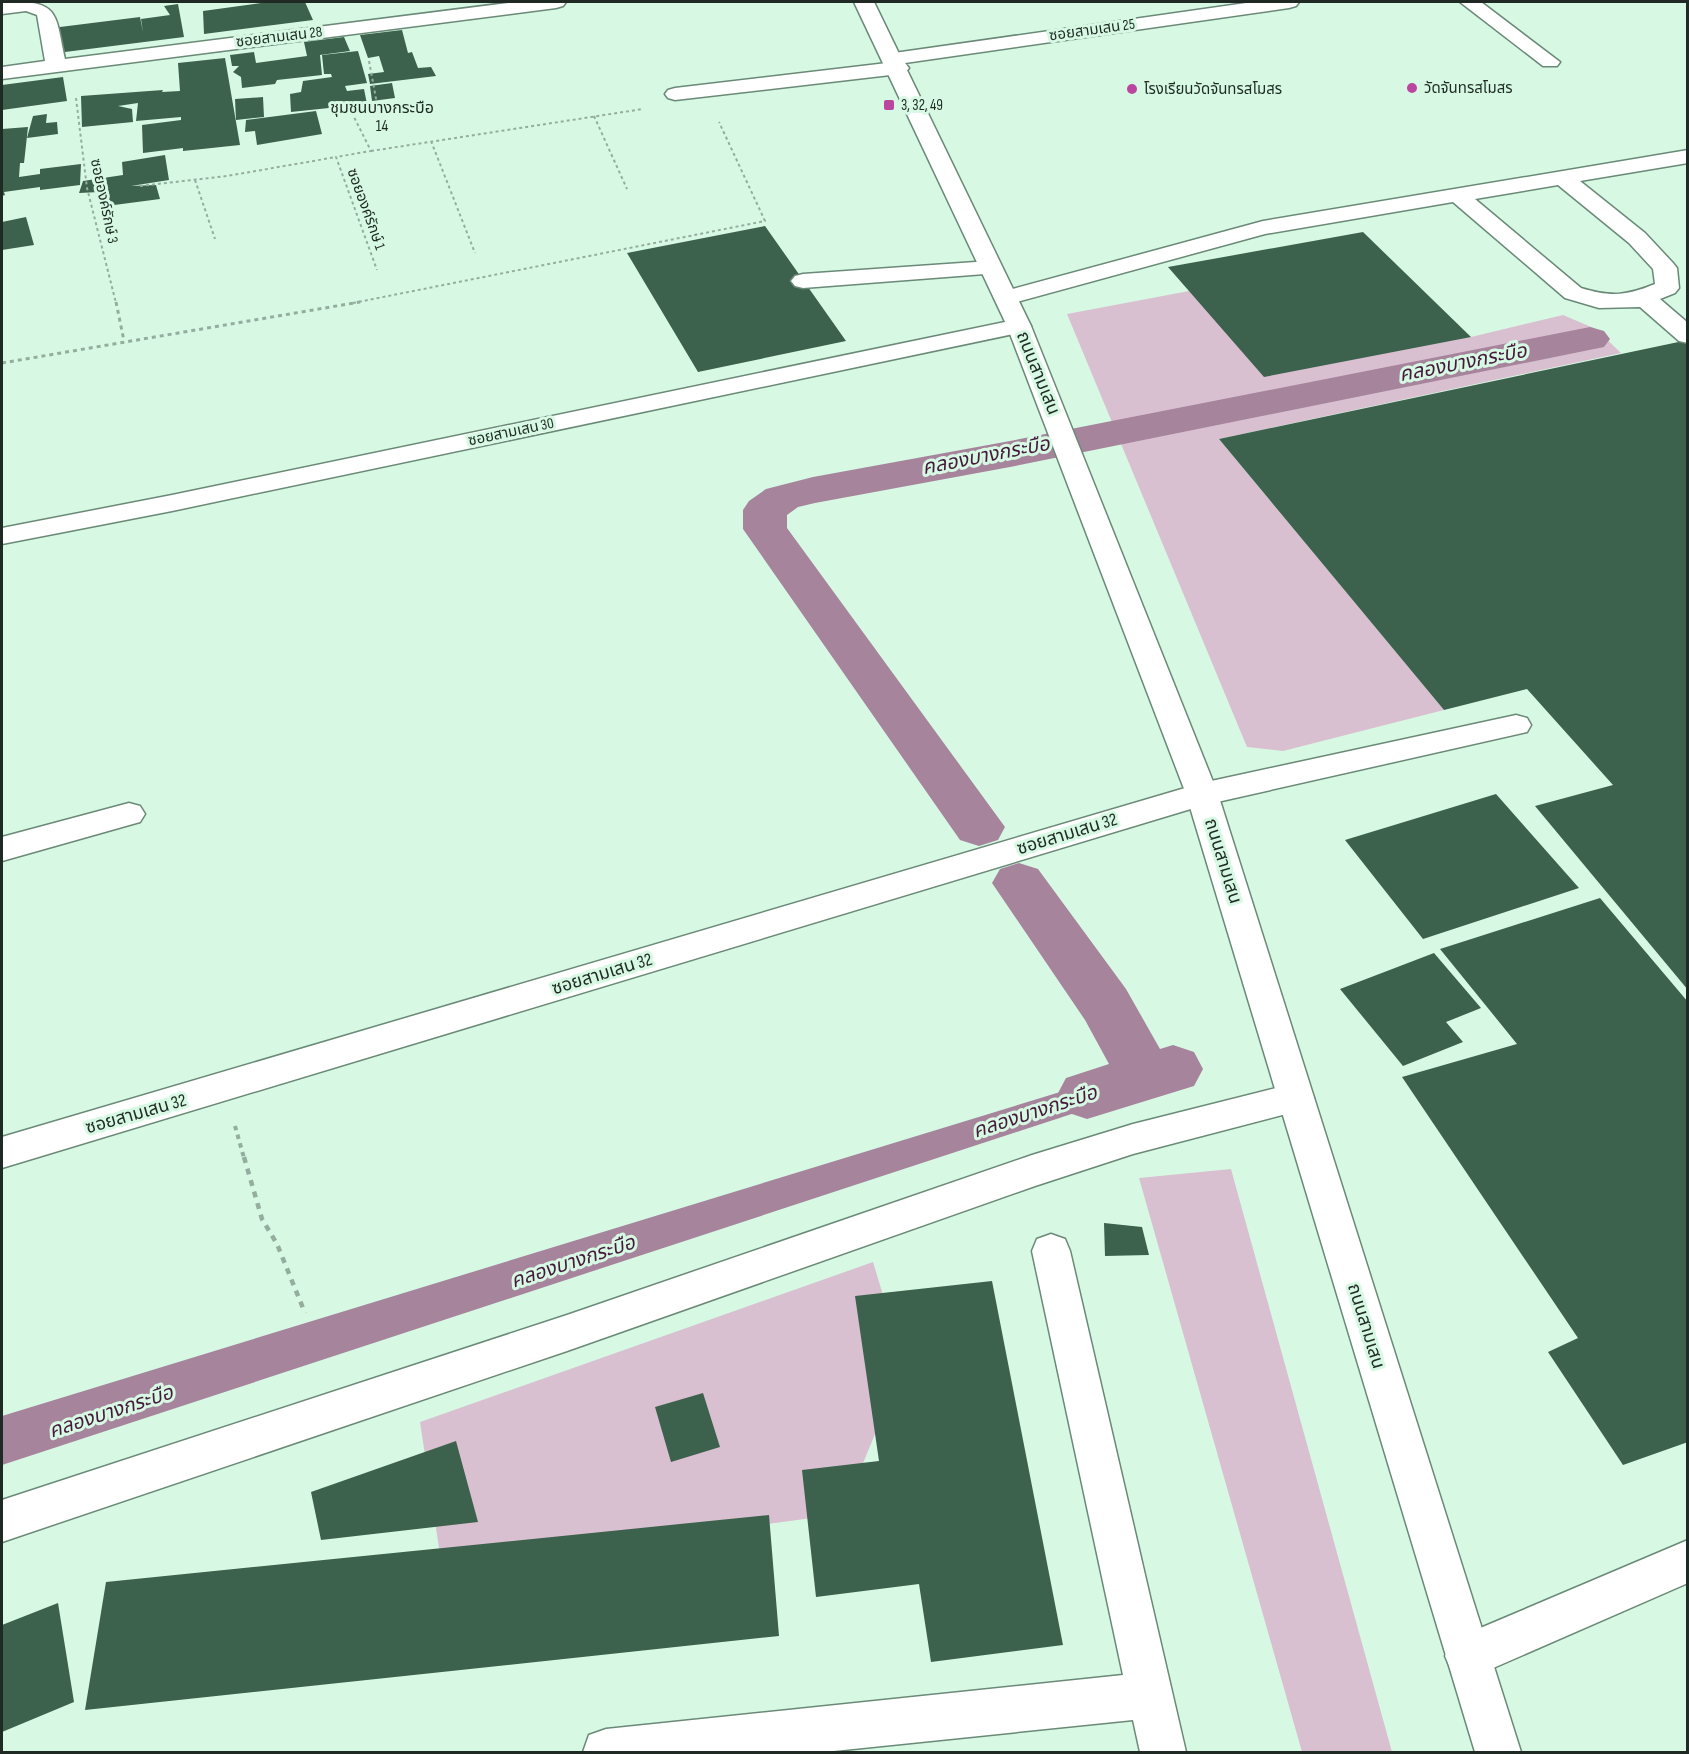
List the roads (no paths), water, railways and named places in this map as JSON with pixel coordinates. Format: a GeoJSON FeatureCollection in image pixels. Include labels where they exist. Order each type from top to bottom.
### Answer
{"type":"FeatureCollection","features":[{"type":"Feature","properties":{"kind":"street","name":"ซอยสามเสน 28"},"geometry":{"type":"LineString","coordinates":[[2,73],[556,2]]}},
{"type":"Feature","properties":{"kind":"street","name":"ถนนสามเสน"},"geometry":{"type":"LineString","coordinates":[[864,2],[896,63],[1019,326],[1202,794],[1498,1752]]}},
{"type":"Feature","properties":{"kind":"street","name":"ซอยสามเสน 25"},"geometry":{"type":"LineString","coordinates":[[675,94],[896,63],[1289,2]]}},
{"type":"Feature","properties":{"kind":"street"},"geometry":{"type":"LineString","coordinates":[[1470,2],[1550,62]]}},
{"type":"Feature","properties":{"kind":"street"},"geometry":{"type":"LineString","coordinates":[[2,8],[34,5],[42,7],[46,13],[56,66]]}},
{"type":"Feature","properties":{"kind":"street"},"geometry":{"type":"LineString","coordinates":[[1006,298],[1263,228],[1688,156]]}},
{"type":"Feature","properties":{"kind":"street"},"geometry":{"type":"LineString","coordinates":[[1459,196],[1573,293],[1599,301],[1634,301],[1667,288],[1665,268],[1636,238],[1561,176]]}},
{"type":"Feature","properties":{"kind":"street"},"geometry":{"type":"LineString","coordinates":[[803,281],[990,268]]}},
{"type":"Feature","properties":{"kind":"street"},"geometry":{"type":"LineString","coordinates":[[1642,297],[1688,336]]}},
{"type":"Feature","properties":{"kind":"street","name":"ซอยสามเสน 30"},"geometry":{"type":"LineString","coordinates":[[2,536],[183,501],[1019,326]]}},
{"type":"Feature","properties":{"kind":"street","name":"ซอยสามเสน 32"},"geometry":{"type":"LineString","coordinates":[[2,1153],[1202,794],[1516,725]]}},
{"type":"Feature","properties":{"kind":"street"},"geometry":{"type":"LineString","coordinates":[[2,849],[129,814]]}},
{"type":"Feature","properties":{"kind":"street"},"geometry":{"type":"LineString","coordinates":[[2,1521],[578,1329],[1032,1171],[1133,1139],[1296,1098]]}},
{"type":"Feature","properties":{"kind":"street"},"geometry":{"type":"LineString","coordinates":[[1051,1251],[1163,1752]]}},
{"type":"Feature","properties":{"kind":"street"},"geometry":{"type":"LineString","coordinates":[[1468,1656],[1688,1561]]}},
{"type":"Feature","properties":{"kind":"street"},"geometry":{"type":"LineString","coordinates":[[606,1752],[1150,1695]]}},
{"type":"Feature","properties":{"kind":"water"},"geometry":{"type":"Polygon","coordinates":[[[1155,1063],[1163,1084],[2,1465],[2,1416],[1155,1063]]]}},
{"type":"Feature","properties":{"kind":"waterway","name":"คลองบางกระบือ"},"geometry":{"type":"LineString","coordinates":[[979,827],[765,529],[765,510],[782,498],[813,490],[1010,454],[1590,339]]}},
{"type":"Feature","properties":{"kind":"waterway","name":"คลองบางกระบือ"},"geometry":{"type":"LineString","coordinates":[[1019,883],[1106,1005],[1145,1077]]}},
{"type":"Feature","properties":{"kind":"waterway","name":"คลองบางกระบือ"},"geometry":{"type":"LineString","coordinates":[[1087,1095],[1173,1069]]}},
{"type":"Feature","properties":{"kind":"place","name":"วัดจันทรสโมสร"},"geometry":{"type":"Point","coordinates":[1412,88]}},
{"type":"Feature","properties":{"kind":"place","name":"โรงเรียนวัดจันทรสโมสร"},"geometry":{"type":"Point","coordinates":[1132,89]}},
{"type":"Feature","properties":{"kind":"place","name":"3, 32, 49"},"geometry":{"type":"Point","coordinates":[889,105]}},
{"type":"Feature","properties":{"kind":"district","name":"ชุมชนบางกระบือ 14"},"geometry":{"type":"Point","coordinates":[382,117]}}]}
